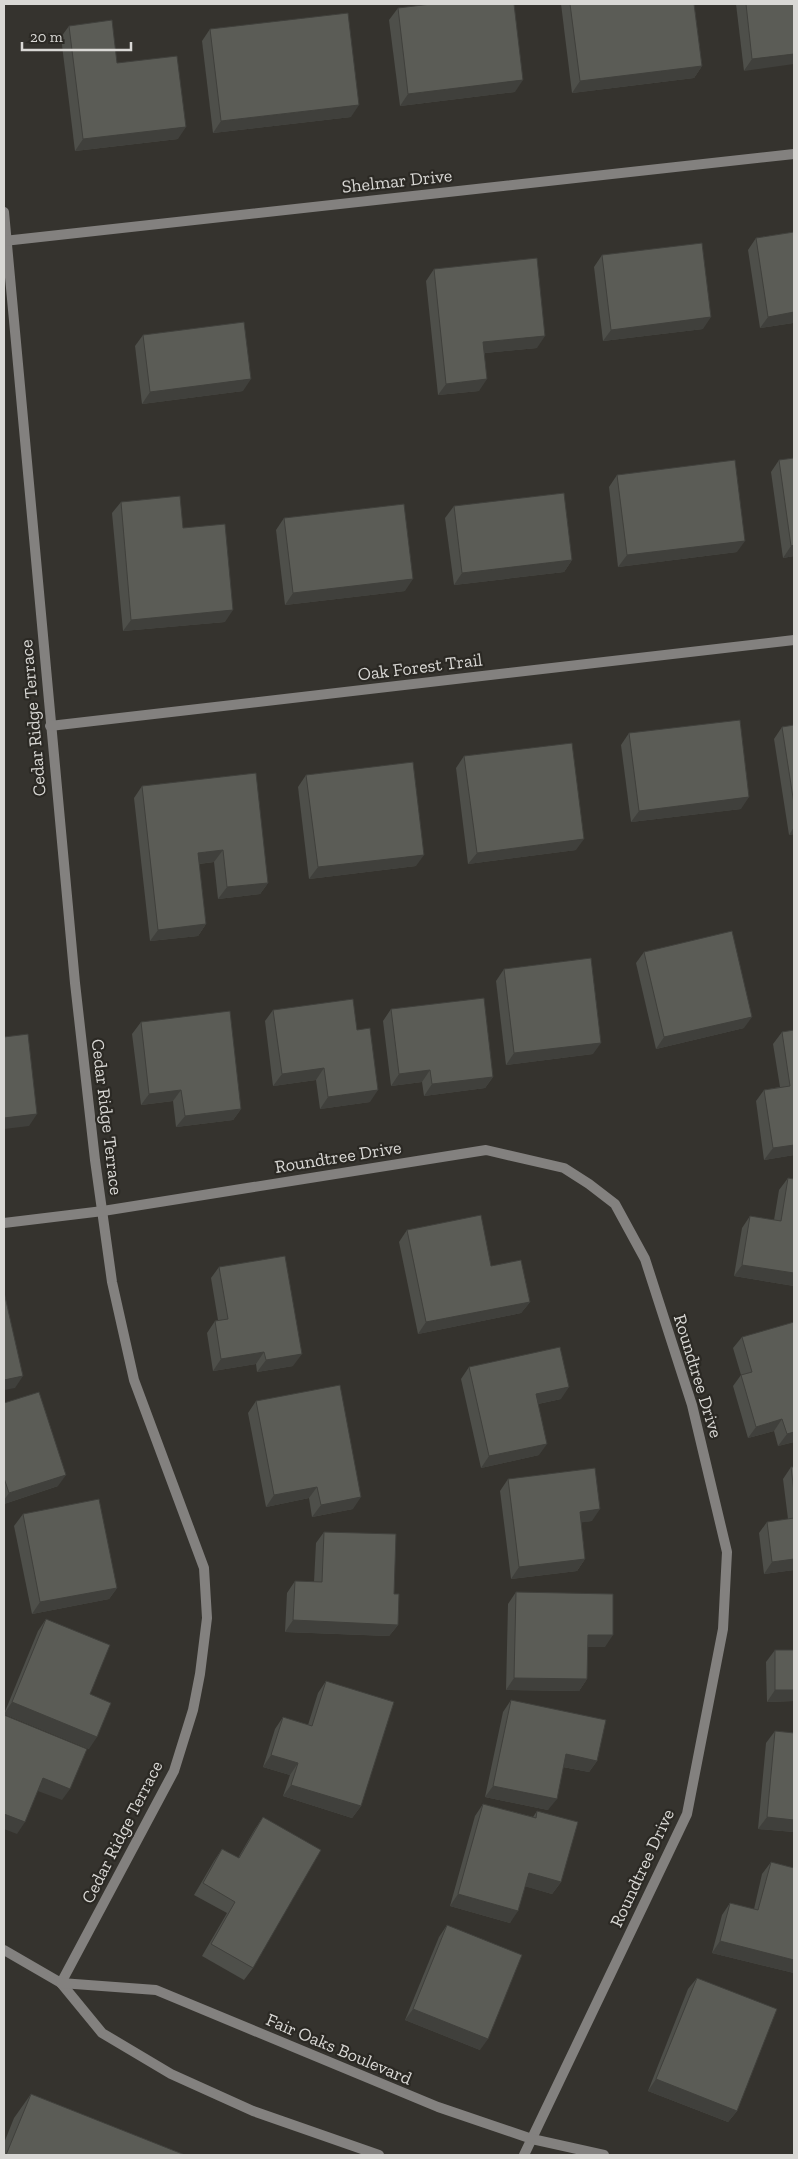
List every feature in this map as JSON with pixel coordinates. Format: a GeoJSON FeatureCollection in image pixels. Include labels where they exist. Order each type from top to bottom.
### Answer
{"type":"FeatureCollection","features":[{"type":"Feature","properties":{"kind":"street","name":"Shelmar Drive"},"geometry":{"type":"LineString","coordinates":[[5,241],[794,154]]}},
{"type":"Feature","properties":{"kind":"street","name":"Cedar Ridge Terrace"},"geometry":{"type":"LineString","coordinates":[[4,212],[5,241],[75,983],[112,1282],[134,1380],[204,1568],[207,1618],[200,1674],[193,1710],[174,1771],[61,1983]]}},
{"type":"Feature","properties":{"kind":"street","name":"Oak Forest Trail"},"geometry":{"type":"LineString","coordinates":[[50,726],[794,640]]}},
{"type":"Feature","properties":{"kind":"street","name":"Roundtree Drive"},"geometry":{"type":"LineString","coordinates":[[4,1223],[103,1211],[486,1150],[564,1168],[615,1204],[645,1259],[692,1405],[727,1552],[723,1630],[686,1814],[524,2155]]}},
{"type":"Feature","properties":{"kind":"street","name":"Fair Oaks Boulevard"},"geometry":{"type":"LineString","coordinates":[[4,1950],[61,1983],[102,2033],[171,2074],[253,2111],[379,2155]]}},
{"type":"Feature","properties":{"kind":"street","name":"Fair Oaks Boulevard"},"geometry":{"type":"LineString","coordinates":[[61,1983],[156,1990],[438,2107],[532,2139],[604,2155]]}},
{"type":"Feature","properties":{"kind":"building"},"geometry":{"type":"Polygon","coordinates":[[[431,4],[514,4],[523,80],[408,94],[398,8],[431,4]]]}},
{"type":"Feature","properties":{"kind":"building"},"geometry":{"type":"Polygon","coordinates":[[[570,4],[694,4],[702,66],[580,81],[570,4]]]}},
{"type":"Feature","properties":{"kind":"building"},"geometry":{"type":"Polygon","coordinates":[[[746,4],[794,4],[794,54],[752,59],[746,4]]]}},
{"type":"Feature","properties":{"kind":"building"},"geometry":{"type":"Polygon","coordinates":[[[348,13],[359,105],[221,121],[210,29],[348,13]]]}},
{"type":"Feature","properties":{"kind":"building"},"geometry":{"type":"Polygon","coordinates":[[[112,20],[117,63],[177,56],[186,127],[83,139],[69,26],[112,20]]]}},
{"type":"Feature","properties":{"kind":"building"},"geometry":{"type":"Polygon","coordinates":[[[794,232],[794,312],[768,317],[756,238],[794,232]]]}},
{"type":"Feature","properties":{"kind":"building"},"geometry":{"type":"Polygon","coordinates":[[[702,243],[711,317],[611,330],[602,255],[702,243]]]}},
{"type":"Feature","properties":{"kind":"building"},"geometry":{"type":"Polygon","coordinates":[[[537,258],[545,336],[483,342],[487,379],[446,384],[434,269],[537,258]]]}},
{"type":"Feature","properties":{"kind":"building"},"geometry":{"type":"Polygon","coordinates":[[[244,322],[251,379],[150,392],[143,335],[244,322]]]}},
{"type":"Feature","properties":{"kind":"building"},"geometry":{"type":"Polygon","coordinates":[[[794,458],[794,545],[791,546],[779,460],[794,458]]]}},
{"type":"Feature","properties":{"kind":"building"},"geometry":{"type":"Polygon","coordinates":[[[735,460],[745,541],[627,555],[617,475],[735,460]]]}},
{"type":"Feature","properties":{"kind":"building"},"geometry":{"type":"Polygon","coordinates":[[[564,493],[572,560],[462,573],[454,506],[564,493]]]}},
{"type":"Feature","properties":{"kind":"building"},"geometry":{"type":"Polygon","coordinates":[[[180,496],[183,528],[225,524],[233,610],[131,620],[121,502],[180,496]]]}},
{"type":"Feature","properties":{"kind":"building"},"geometry":{"type":"Polygon","coordinates":[[[404,504],[413,579],[293,593],[284,518],[404,504]]]}},
{"type":"Feature","properties":{"kind":"building"},"geometry":{"type":"Polygon","coordinates":[[[740,720],[749,797],[639,811],[629,733],[740,720]]]}},
{"type":"Feature","properties":{"kind":"building"},"geometry":{"type":"Polygon","coordinates":[[[794,725],[794,804],[782,727],[794,725]]]}},
{"type":"Feature","properties":{"kind":"building"},"geometry":{"type":"Polygon","coordinates":[[[572,743],[584,839],[477,853],[464,756],[572,743]]]}},
{"type":"Feature","properties":{"kind":"building"},"geometry":{"type":"Polygon","coordinates":[[[413,762],[424,855],[318,867],[306,775],[413,762]]]}},
{"type":"Feature","properties":{"kind":"building"},"geometry":{"type":"Polygon","coordinates":[[[256,773],[268,883],[227,887],[223,850],[198,853],[206,924],[158,930],[142,786],[256,773]]]}},
{"type":"Feature","properties":{"kind":"building"},"geometry":{"type":"Polygon","coordinates":[[[732,931],[752,1017],[664,1037],[644,952],[732,931]]]}},
{"type":"Feature","properties":{"kind":"building"},"geometry":{"type":"Polygon","coordinates":[[[591,958],[601,1043],[514,1053],[504,969],[591,958]]]}},
{"type":"Feature","properties":{"kind":"building"},"geometry":{"type":"Polygon","coordinates":[[[484,998],[493,1077],[432,1084],[430,1070],[399,1074],[391,1009],[484,998]]]}},
{"type":"Feature","properties":{"kind":"building"},"geometry":{"type":"Polygon","coordinates":[[[353,999],[357,1030],[370,1028],[378,1090],[328,1097],[324,1068],[282,1074],[273,1010],[353,999]]]}},
{"type":"Feature","properties":{"kind":"building"},"geometry":{"type":"Polygon","coordinates":[[[230,1011],[241,1109],[185,1116],[181,1090],[149,1094],[141,1022],[230,1011]]]}},
{"type":"Feature","properties":{"kind":"building"},"geometry":{"type":"Polygon","coordinates":[[[794,1030],[794,1145],[773,1148],[764,1090],[790,1086],[782,1032],[794,1030]]]}},
{"type":"Feature","properties":{"kind":"building"},"geometry":{"type":"Polygon","coordinates":[[[28,1034],[37,1114],[4,1118],[4,1037],[28,1034]]]}},
{"type":"Feature","properties":{"kind":"building"},"geometry":{"type":"Polygon","coordinates":[[[788,1178],[794,1179],[794,1273],[742,1265],[750,1216],[781,1221],[788,1178]]]}},
{"type":"Feature","properties":{"kind":"building"},"geometry":{"type":"Polygon","coordinates":[[[481,1215],[491,1266],[521,1260],[530,1302],[426,1322],[407,1230],[481,1215]]]}},
{"type":"Feature","properties":{"kind":"building"},"geometry":{"type":"Polygon","coordinates":[[[285,1256],[302,1354],[266,1360],[264,1352],[221,1359],[215,1321],[228,1319],[219,1267],[285,1256]]]}},
{"type":"Feature","properties":{"kind":"building"},"geometry":{"type":"Polygon","coordinates":[[[4,1292],[23,1376],[4,1380],[4,1292]]]}},
{"type":"Feature","properties":{"kind":"building"},"geometry":{"type":"Polygon","coordinates":[[[794,1322],[794,1432],[787,1434],[782,1419],[756,1427],[741,1375],[752,1372],[742,1337],[794,1322]]]}},
{"type":"Feature","properties":{"kind":"building"},"geometry":{"type":"Polygon","coordinates":[[[560,1347],[569,1387],[536,1394],[547,1444],[489,1456],[469,1367],[560,1347]]]}},
{"type":"Feature","properties":{"kind":"building"},"geometry":{"type":"Polygon","coordinates":[[[340,1385],[361,1497],[321,1505],[317,1487],[274,1495],[256,1401],[340,1385]]]}},
{"type":"Feature","properties":{"kind":"building"},"geometry":{"type":"Polygon","coordinates":[[[39,1392],[66,1475],[9,1493],[4,1478],[4,1403],[39,1392]]]}},
{"type":"Feature","properties":{"kind":"building"},"geometry":{"type":"Polygon","coordinates":[[[791,1467],[794,1467],[794,1492],[791,1467]]]}},
{"type":"Feature","properties":{"kind":"building"},"geometry":{"type":"Polygon","coordinates":[[[595,1468],[600,1509],[580,1512],[585,1559],[519,1567],[508,1479],[595,1468]]]}},
{"type":"Feature","properties":{"kind":"building"},"geometry":{"type":"Polygon","coordinates":[[[99,1499],[117,1588],[40,1602],[23,1514],[99,1499]]]}},
{"type":"Feature","properties":{"kind":"building"},"geometry":{"type":"Polygon","coordinates":[[[794,1518],[794,1559],[772,1562],[767,1522],[794,1518]]]}},
{"type":"Feature","properties":{"kind":"building"},"geometry":{"type":"Polygon","coordinates":[[[324,1532],[396,1534],[394,1594],[399,1594],[398,1625],[293,1620],[295,1581],[322,1582],[324,1532]]]}},
{"type":"Feature","properties":{"kind":"building"},"geometry":{"type":"Polygon","coordinates":[[[516,1592],[613,1594],[613,1635],[588,1635],[587,1679],[514,1678],[516,1592]]]}},
{"type":"Feature","properties":{"kind":"building"},"geometry":{"type":"Polygon","coordinates":[[[46,1619],[110,1645],[90,1694],[111,1703],[97,1737],[12,1702],[46,1619]]]}},
{"type":"Feature","properties":{"kind":"building"},"geometry":{"type":"Polygon","coordinates":[[[775,1650],[794,1650],[794,1690],[775,1690],[775,1650]]]}},
{"type":"Feature","properties":{"kind":"building"},"geometry":{"type":"Polygon","coordinates":[[[326,1681],[394,1702],[361,1806],[291,1785],[298,1763],[271,1755],[283,1717],[312,1726],[326,1681]]]}},
{"type":"Feature","properties":{"kind":"building"},"geometry":{"type":"Polygon","coordinates":[[[511,1700],[606,1720],[597,1761],[566,1754],[557,1799],[493,1786],[511,1700]]]}},
{"type":"Feature","properties":{"kind":"building"},"geometry":{"type":"Polygon","coordinates":[[[4,1715],[87,1749],[70,1789],[43,1778],[25,1822],[4,1814],[4,1715]]]}},
{"type":"Feature","properties":{"kind":"building"},"geometry":{"type":"Polygon","coordinates":[[[775,1731],[794,1733],[794,1820],[767,1817],[775,1731]]]}},
{"type":"Feature","properties":{"kind":"building"},"geometry":{"type":"Polygon","coordinates":[[[483,1804],[536,1818],[537,1811],[578,1822],[561,1882],[529,1873],[518,1911],[458,1894],[483,1804]]]}},
{"type":"Feature","properties":{"kind":"building"},"geometry":{"type":"Polygon","coordinates":[[[263,1817],[321,1850],[253,1968],[211,1944],[235,1902],[203,1883],[222,1849],[239,1858],[263,1817]]]}},
{"type":"Feature","properties":{"kind":"building"},"geometry":{"type":"Polygon","coordinates":[[[771,1862],[794,1868],[794,1960],[720,1941],[730,1903],[758,1910],[771,1862]]]}},
{"type":"Feature","properties":{"kind":"building"},"geometry":{"type":"Polygon","coordinates":[[[447,1925],[522,1955],[488,2039],[413,2009],[447,1925]]]}},
{"type":"Feature","properties":{"kind":"building"},"geometry":{"type":"Polygon","coordinates":[[[697,1978],[777,2009],[737,2111],[656,2079],[697,1978]]]}},
{"type":"Feature","properties":{"kind":"building"},"geometry":{"type":"Polygon","coordinates":[[[31,2094],[185,2155],[6,2155],[31,2094]]]}}]}
